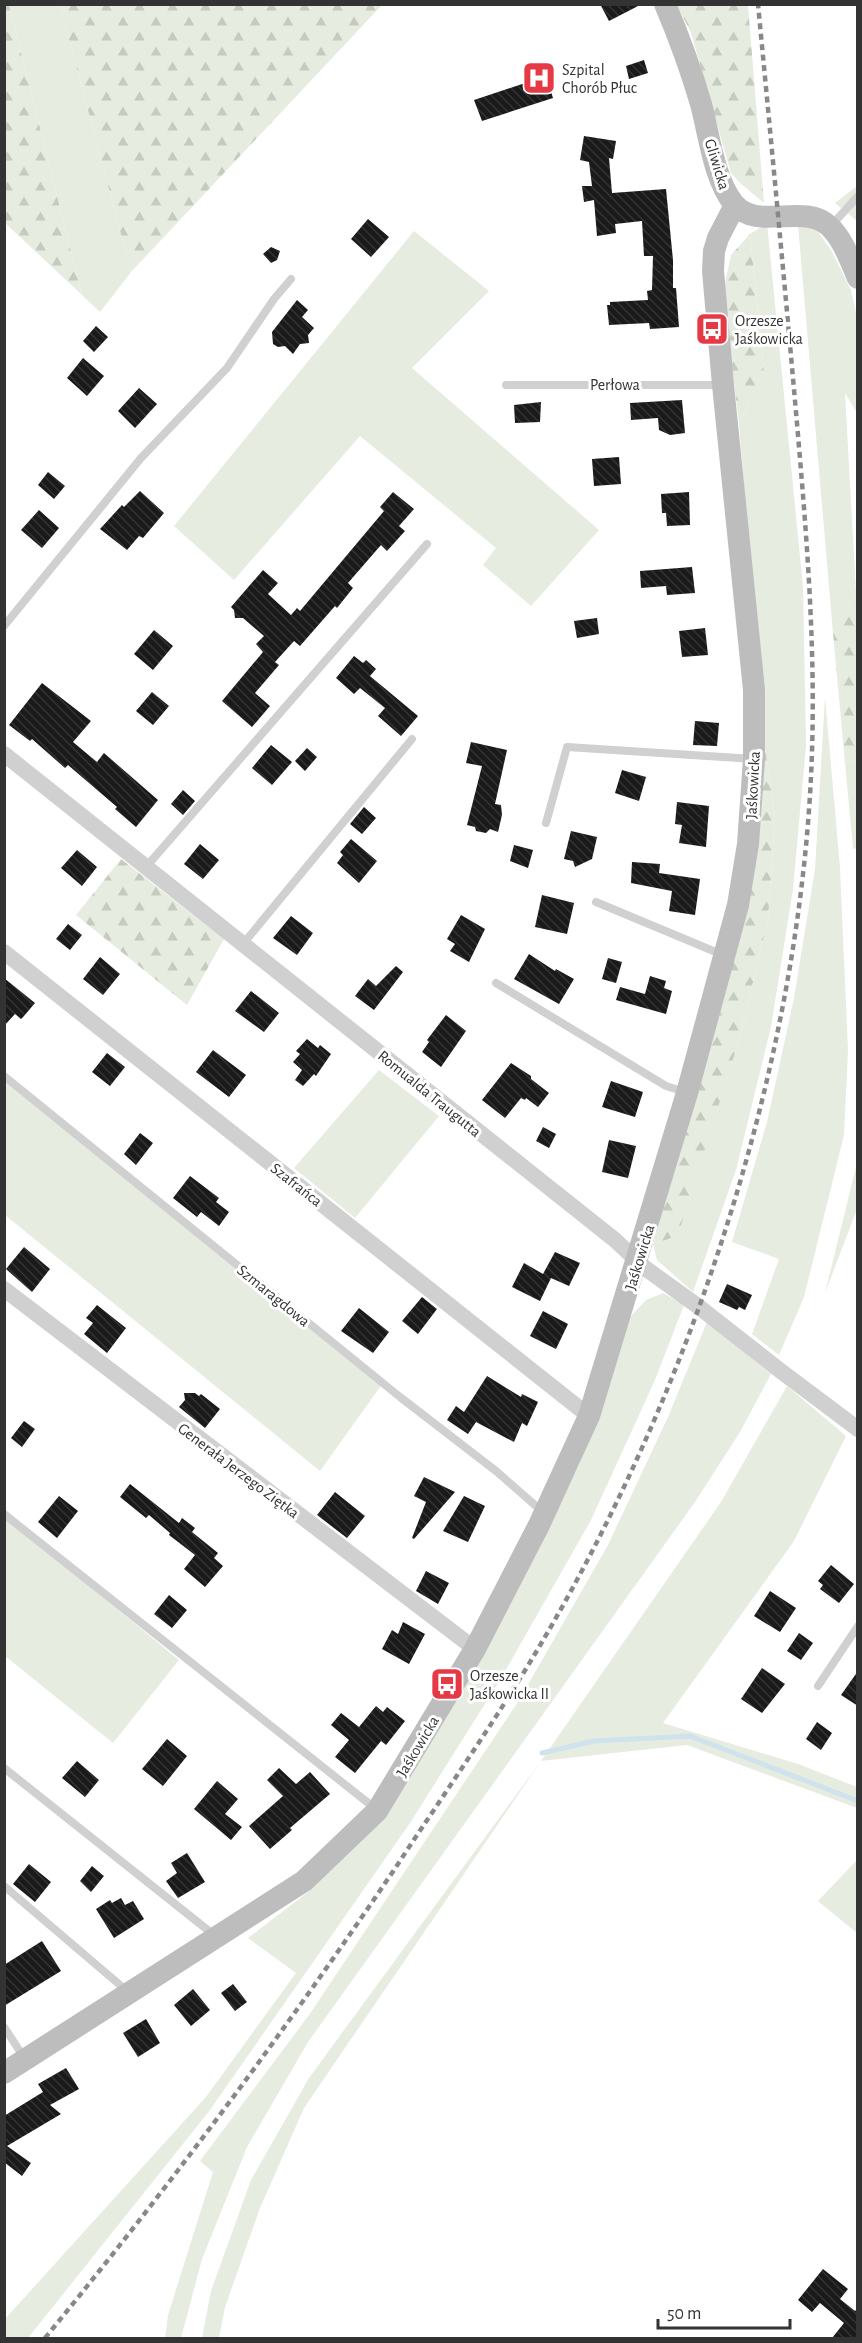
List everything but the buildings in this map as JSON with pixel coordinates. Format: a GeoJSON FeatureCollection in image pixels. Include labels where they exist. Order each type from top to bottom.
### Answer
{"type":"FeatureCollection","features":[{"type":"Feature","properties":{"kind":"street","name":"Gliwicka"},"geometry":{"type":"LineString","coordinates":[[665,4],[675,26],[700,102],[719,179],[735,205],[750,215],[767,218],[810,217],[830,227]]}},
{"type":"Feature","properties":{"kind":"street","name":"Jaśkowicka"},"geometry":{"type":"LineString","coordinates":[[4,2073],[304,1881],[377,1811],[475,1650],[544,1513],[589,1416],[638,1261],[687,1093],[738,905],[748,844],[754,759],[754,690],[713,271],[714,251],[718,238],[735,205]]}},
{"type":"Feature","properties":{"kind":"street"},"geometry":{"type":"LineString","coordinates":[[830,227],[848,254],[858,278]]}},
{"type":"Feature","properties":{"kind":"street","name":"Romualda Traugutta"},"geometry":{"type":"LineString","coordinates":[[4,754],[638,1261],[858,1429]]}},
{"type":"Feature","properties":{"kind":"street","name":"Szafrańca"},"geometry":{"type":"LineString","coordinates":[[4,952],[589,1416]]}},
{"type":"Feature","properties":{"kind":"street","name":"Generała Jerzego Ziętka"},"geometry":{"type":"LineString","coordinates":[[4,1288],[475,1650]]}},
{"type":"Feature","properties":{"kind":"lane"},"geometry":{"type":"LineString","coordinates":[[830,227],[858,196]]}},
{"type":"Feature","properties":{"kind":"lane"},"geometry":{"type":"LineString","coordinates":[[4,626],[141,458],[227,368],[274,299],[291,279]]}},
{"type":"Feature","properties":{"kind":"lane","name":"Perłowa"},"geometry":{"type":"LineString","coordinates":[[506,384],[723,385]]}},
{"type":"Feature","properties":{"kind":"lane"},"geometry":{"type":"LineString","coordinates":[[145,868],[427,544]]}},
{"type":"Feature","properties":{"kind":"lane"},"geometry":{"type":"LineString","coordinates":[[243,944],[412,739]]}},
{"type":"Feature","properties":{"kind":"lane"},"geometry":{"type":"LineString","coordinates":[[546,823],[567,747],[754,759]]}},
{"type":"Feature","properties":{"kind":"lane"},"geometry":{"type":"LineString","coordinates":[[596,902],[724,955]]}},
{"type":"Feature","properties":{"kind":"lane"},"geometry":{"type":"LineString","coordinates":[[496,983],[666,1086],[687,1093]]}},
{"type":"Feature","properties":{"kind":"lane","name":"Szmaragdowa"},"geometry":{"type":"LineString","coordinates":[[4,1076],[400,1397],[496,1471],[544,1513]]}},
{"type":"Feature","properties":{"kind":"lane"},"geometry":{"type":"LineString","coordinates":[[4,1514],[377,1811]]}},
{"type":"Feature","properties":{"kind":"lane"},"geometry":{"type":"LineString","coordinates":[[818,1686],[858,1626]]}},
{"type":"Feature","properties":{"kind":"lane"},"geometry":{"type":"LineString","coordinates":[[4,1768],[216,1938]]}},
{"type":"Feature","properties":{"kind":"lane"},"geometry":{"type":"LineString","coordinates":[[4,1886],[130,1993]]}},
{"type":"Feature","properties":{"kind":"lane"},"geometry":{"type":"LineString","coordinates":[[4,2027],[25,2060]]}},
{"type":"Feature","properties":{"kind":"green space"},"geometry":{"type":"Polygon","coordinates":[[[60,4],[382,5],[131,272],[60,4]]]}},
{"type":"Feature","properties":{"kind":"green space"},"geometry":{"type":"Polygon","coordinates":[[[4,5],[9,5],[82,295],[5,223],[4,5]]]}},
{"type":"Feature","properties":{"kind":"green space"},"geometry":{"type":"Polygon","coordinates":[[[9,5],[60,5],[131,272],[100,312],[82,295],[9,5]]]}},
{"type":"Feature","properties":{"kind":"green space"},"geometry":{"type":"Polygon","coordinates":[[[677,5],[748,5],[764,203],[731,173],[691,33],[677,5]]]}},
{"type":"Feature","properties":{"kind":"green space"},"geometry":{"type":"Polygon","coordinates":[[[857,186],[857,221],[835,203],[857,186]]]}},
{"type":"Feature","properties":{"kind":"green space"},"geometry":{"type":"Polygon","coordinates":[[[767,223],[803,587],[806,745],[793,889],[771,1027],[736,1170],[693,1292],[657,1260],[653,1245],[678,1234],[740,1037],[768,919],[775,818],[764,739],[739,423],[764,372],[750,234],[767,223]]]}},
{"type":"Feature","properties":{"kind":"green space"},"geometry":{"type":"Polygon","coordinates":[[[798,225],[816,229],[831,250],[851,290],[857,317],[857,413],[845,393],[856,593],[833,633],[798,225]]]}},
{"type":"Feature","properties":{"kind":"green space"},"geometry":{"type":"Polygon","coordinates":[[[414,231],[489,291],[412,368],[599,530],[531,606],[483,565],[496,548],[360,436],[234,580],[174,526],[414,231]]]}},
{"type":"Feature","properties":{"kind":"green space"},"geometry":{"type":"Polygon","coordinates":[[[750,234],[764,372],[739,423],[723,293],[731,255],[750,234]]]}},
{"type":"Feature","properties":{"kind":"green space"},"geometry":{"type":"Polygon","coordinates":[[[856,593],[857,759],[845,763],[833,633],[856,593]]]}},
{"type":"Feature","properties":{"kind":"green space"},"geometry":{"type":"Polygon","coordinates":[[[825,697],[840,868],[848,1050],[844,1135],[804,1297],[779,1355],[752,1334],[779,1259],[732,1242],[767,1122],[794,998],[815,869],[825,697]]]}},
{"type":"Feature","properties":{"kind":"green space"},"geometry":{"type":"Polygon","coordinates":[[[764,739],[775,818],[768,919],[740,1037],[678,1235],[653,1245],[669,1183],[764,739]]]}},
{"type":"Feature","properties":{"kind":"green space"},"geometry":{"type":"Polygon","coordinates":[[[857,759],[858,848],[853,849],[845,763],[857,759]]]}},
{"type":"Feature","properties":{"kind":"green space"},"geometry":{"type":"Polygon","coordinates":[[[121,859],[224,939],[187,1005],[76,915],[121,859]]]}},
{"type":"Feature","properties":{"kind":"green space"},"geometry":{"type":"Polygon","coordinates":[[[379,1070],[439,1116],[355,1218],[294,1168],[379,1070]]]}},
{"type":"Feature","properties":{"kind":"green space"},"geometry":{"type":"Polygon","coordinates":[[[4,1071],[385,1380],[320,1471],[5,1215],[4,1071]]]}},
{"type":"Feature","properties":{"kind":"green space"},"geometry":{"type":"Polygon","coordinates":[[[857,1157],[857,1209],[825,1293],[856,1167],[857,1157]]]}},
{"type":"Feature","properties":{"kind":"green space"},"geometry":{"type":"Polygon","coordinates":[[[663,1293],[684,1305],[655,1380],[591,1520],[500,1680],[410,1823],[210,2110],[28,2338],[5,2338],[4,2320],[206,2097],[296,1973],[248,1938],[308,1892],[383,1816],[481,1657],[580,1463],[628,1319],[646,1300],[663,1293]]]}},
{"type":"Feature","properties":{"kind":"green space"},"geometry":{"type":"Polygon","coordinates":[[[707,1322],[771,1374],[740,1432],[695,1502],[308,2042],[247,2147],[202,2259],[181,2338],[165,2338],[168,2315],[213,2172],[200,2161],[309,2015],[518,1702],[608,1545],[668,1417],[707,1322]]]}},
{"type":"Feature","properties":{"kind":"green space"},"geometry":{"type":"Polygon","coordinates":[[[787,1386],[846,1436],[794,1541],[663,1723],[798,1764],[857,1787],[857,1808],[687,1745],[541,1761],[721,1502],[787,1386]]]}},
{"type":"Feature","properties":{"kind":"green space"},"geometry":{"type":"Polygon","coordinates":[[[4,1516],[179,1660],[113,1743],[5,1656],[4,1516]]]}},
{"type":"Feature","properties":{"kind":"green space"},"geometry":{"type":"Polygon","coordinates":[[[541,1761],[304,2108],[260,2208],[225,2307],[219,2338],[202,2338],[211,2291],[251,2180],[309,2078],[541,1761]]]}},
{"type":"Feature","properties":{"kind":"green space"},"geometry":{"type":"Polygon","coordinates":[[[857,1860],[857,1933],[818,1901],[857,1860]]]}},
{"type":"Feature","properties":{"kind":"waterway"},"geometry":{"type":"LineString","coordinates":[[542,1753],[594,1741],[690,1736],[858,1801]]}},
{"type":"Feature","properties":{"kind":"railway"},"geometry":{"type":"LineString","coordinates":[[45,2338],[182,2166],[269,2048],[396,1867],[525,1671],[595,1546],[643,1445],[687,1340],[724,1233],[756,1124],[781,1014],[799,904],[810,795],[812,747],[812,651],[804,507],[758,4]]}},
{"type":"Feature","properties":{"kind":"place","name":"Szpital Chorób Płuc"},"geometry":{"type":"Point","coordinates":[539,78]}},
{"type":"Feature","properties":{"kind":"place","name":"Orzesze Jaśkowicka"},"geometry":{"type":"Point","coordinates":[712,329]}},
{"type":"Feature","properties":{"kind":"place","name":"Orzesze Jaśkowicka II"},"geometry":{"type":"Point","coordinates":[447,1684]}}]}
